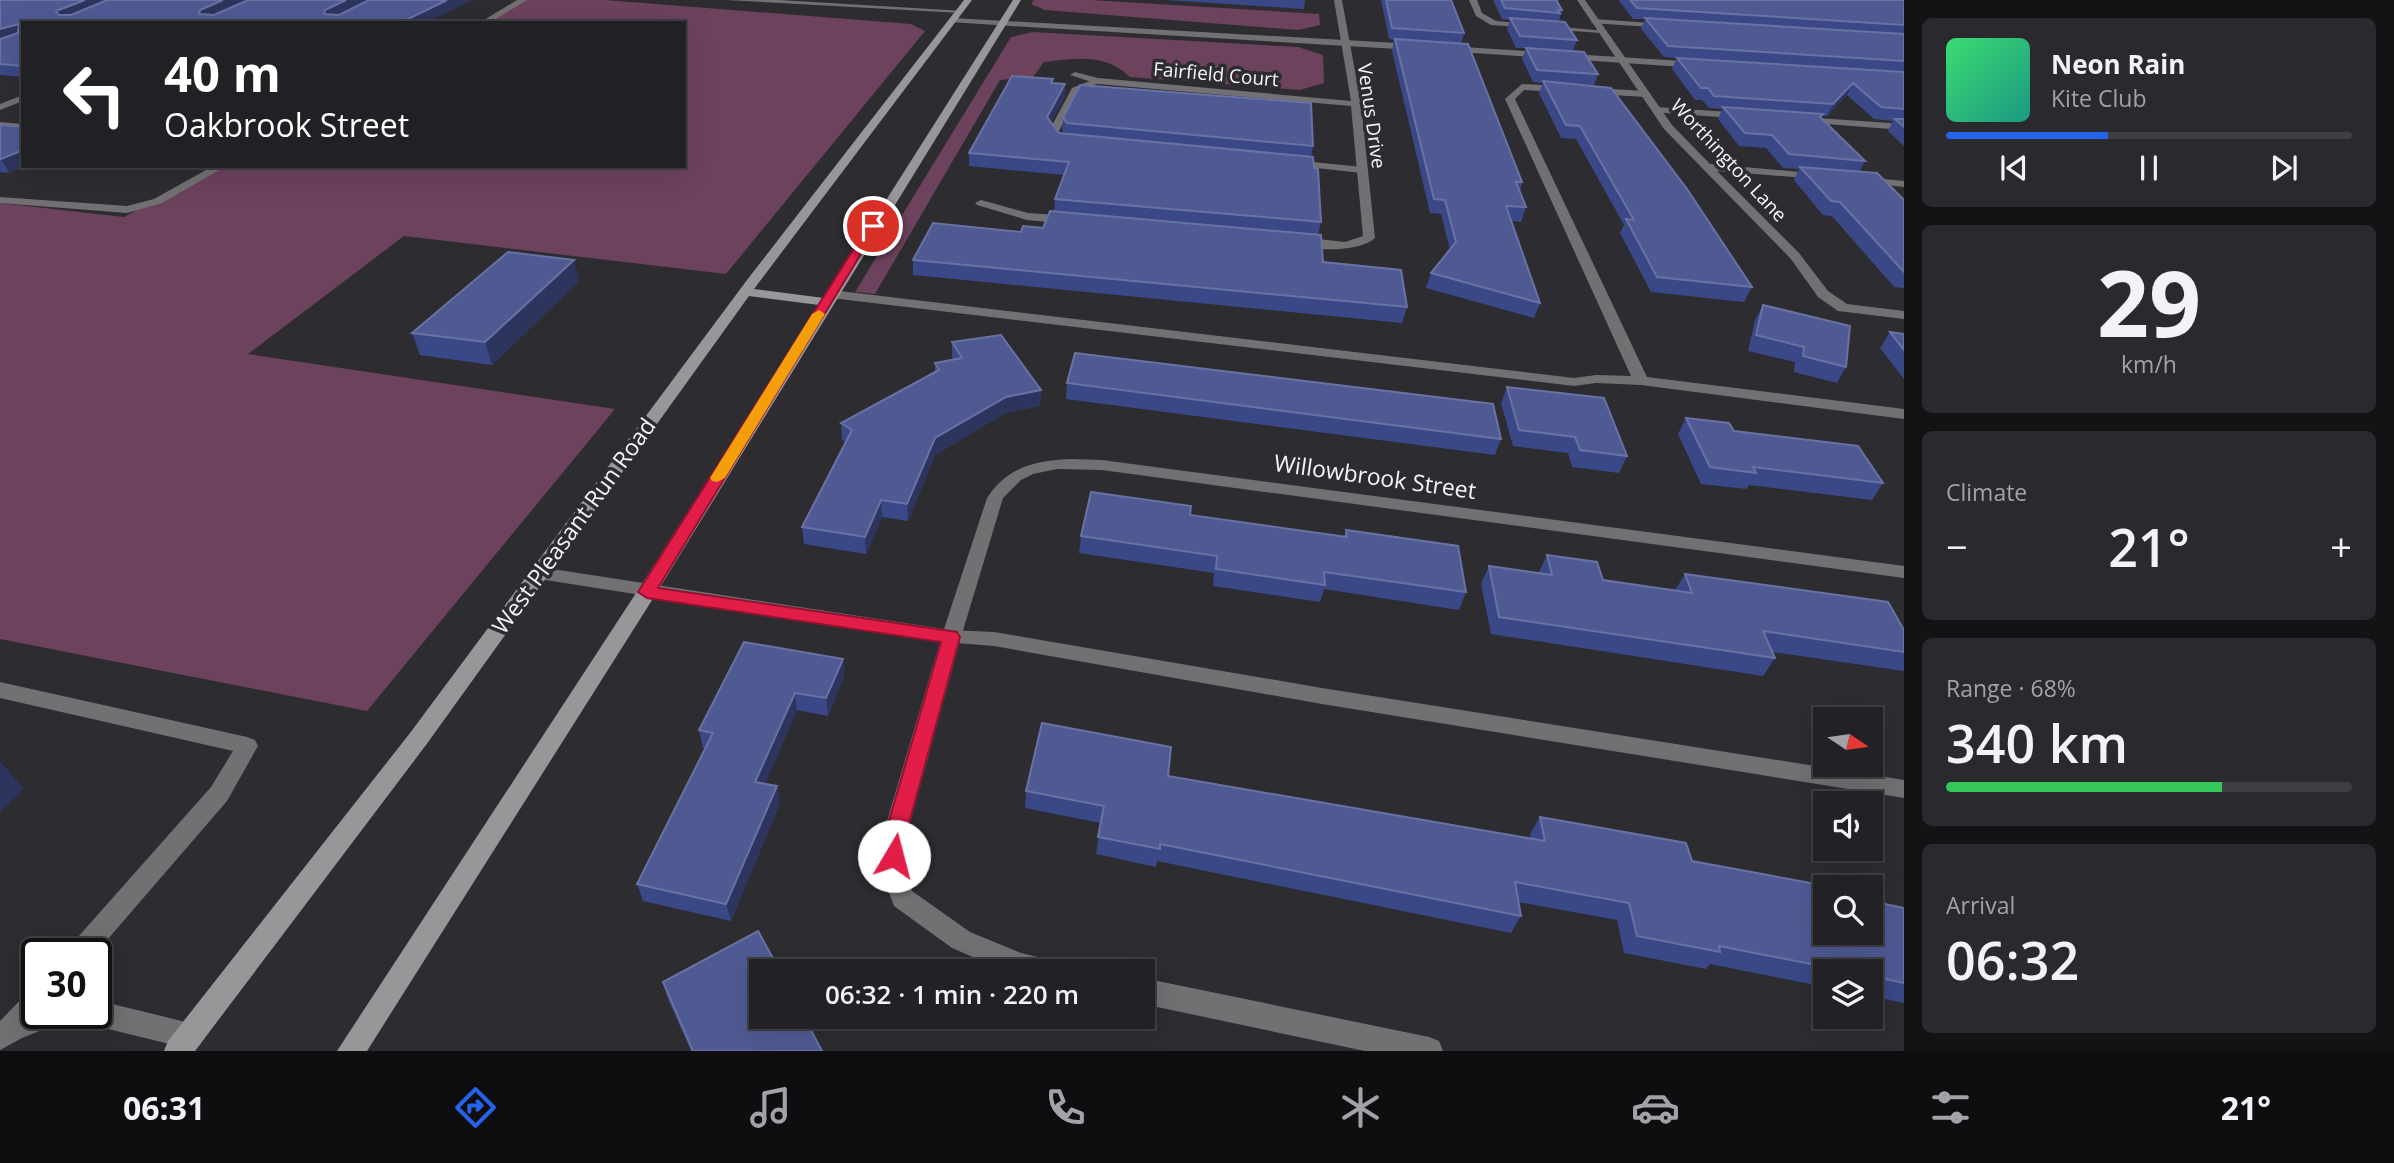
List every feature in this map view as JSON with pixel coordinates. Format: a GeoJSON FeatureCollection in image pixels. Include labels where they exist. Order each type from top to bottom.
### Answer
{"type":"FeatureCollection","features":[{"type":"Feature","properties":{"kind":"main road","name":"West Pleasant Run Road"},"geometry":{"type":"LineString","coordinates":[[184,1043],[418,739],[746,292],[968,0]]}},
{"type":"Feature","properties":{"kind":"main road"},"geometry":{"type":"LineString","coordinates":[[351,1051],[647,592],[1017,0]]}},
{"type":"Feature","properties":{"kind":"main road"},"geometry":{"type":"LineString","coordinates":[[746,292],[829,298]]}},
{"type":"Feature","properties":{"kind":"street"},"geometry":{"type":"LineString","coordinates":[[486,21],[523,0]]}},
{"type":"Feature","properties":{"kind":"street"},"geometry":{"type":"LineString","coordinates":[[730,0],[956,15],[1199,37],[1285,38],[1423,47]]}},
{"type":"Feature","properties":{"kind":"street","name":"Venus Drive"},"geometry":{"type":"LineString","coordinates":[[1286,240],[1341,245],[1360,244],[1369,238],[1356,104],[1343,42],[1338,0]]}},
{"type":"Feature","properties":{"kind":"street"},"geometry":{"type":"LineString","coordinates":[[1473,0],[1479,14],[1494,23],[1601,32]]}},
{"type":"Feature","properties":{"kind":"street","name":"Worthington Lane"},"geometry":{"type":"LineString","coordinates":[[1581,0],[1668,127],[1795,256],[1822,294],[1843,308],[1904,315]]}},
{"type":"Feature","properties":{"kind":"street"},"geometry":{"type":"LineString","coordinates":[[1594,21],[1675,26]]}},
{"type":"Feature","properties":{"kind":"street"},"geometry":{"type":"LineString","coordinates":[[1437,48],[1703,66]]}},
{"type":"Feature","properties":{"kind":"street","name":"Fairfield Court"},"geometry":{"type":"LineString","coordinates":[[1075,75],[1098,81],[1356,104]]}},
{"type":"Feature","properties":{"kind":"street"},"geometry":{"type":"LineString","coordinates":[[1088,144],[1062,141],[1054,131],[1075,90],[1098,81]]}},
{"type":"Feature","properties":{"kind":"street"},"geometry":{"type":"LineString","coordinates":[[1641,381],[1510,99],[1522,87],[1646,93]]}},
{"type":"Feature","properties":{"kind":"street"},"geometry":{"type":"LineString","coordinates":[[0,107],[21,99]]}},
{"type":"Feature","properties":{"kind":"street"},"geometry":{"type":"LineString","coordinates":[[1656,110],[1753,116]]}},
{"type":"Feature","properties":{"kind":"street"},"geometry":{"type":"LineString","coordinates":[[1794,119],[1904,127]]}},
{"type":"Feature","properties":{"kind":"street"},"geometry":{"type":"LineString","coordinates":[[0,125],[21,127]]}},
{"type":"Feature","properties":{"kind":"street"},"geometry":{"type":"LineString","coordinates":[[1280,162],[1362,170]]}},
{"type":"Feature","properties":{"kind":"street"},"geometry":{"type":"LineString","coordinates":[[1710,167],[1835,178]]}},
{"type":"Feature","properties":{"kind":"street"},"geometry":{"type":"LineString","coordinates":[[0,200],[127,210],[158,201],[217,168]]}},
{"type":"Feature","properties":{"kind":"street"},"geometry":{"type":"LineString","coordinates":[[1849,179],[1904,184]]}},
{"type":"Feature","properties":{"kind":"street"},"geometry":{"type":"LineString","coordinates":[[981,203],[1027,216],[1082,221]]}},
{"type":"Feature","properties":{"kind":"street"},"geometry":{"type":"LineString","coordinates":[[829,298],[1574,382],[1596,379],[1641,381],[1904,414]]}},
{"type":"Feature","properties":{"kind":"street","name":"Willowbrook Street"},"geometry":{"type":"LineString","coordinates":[[1006,959],[961,940],[903,898],[894,874],[894,838],[951,637],[1002,485],[1015,476],[1040,466],[1102,465],[1904,572]]}},
{"type":"Feature","properties":{"kind":"street"},"geometry":{"type":"LineString","coordinates":[[539,573],[647,592],[951,637],[994,639],[1322,696],[1904,789]]}},
{"type":"Feature","properties":{"kind":"street"},"geometry":{"type":"LineString","coordinates":[[0,690],[247,746],[219,794],[93,938]]}},
{"type":"Feature","properties":{"kind":"street"},"geometry":{"type":"LineString","coordinates":[[1155,994],[1429,1051]]}},
{"type":"Feature","properties":{"kind":"street"},"geometry":{"type":"LineString","coordinates":[[7,1033],[21,1018]]}},
{"type":"Feature","properties":{"kind":"street"},"geometry":{"type":"LineString","coordinates":[[112,1018],[184,1043]]}},
{"type":"Feature","properties":{"kind":"shaded area"},"geometry":{"type":"Polygon","coordinates":[[[524,0],[605,0],[911,24],[925,31],[726,274],[404,236],[248,354],[615,409],[367,711],[0,639],[0,203],[124,217],[213,168],[686,168],[686,21],[486,21],[524,0]]]}},
{"type":"Feature","properties":{"kind":"shaded area"},"geometry":{"type":"Polygon","coordinates":[[[1034,0],[1091,0],[1319,14],[1320,25],[1298,30],[1045,10],[1031,4],[1034,0]]]}},
{"type":"Feature","properties":{"kind":"shaded area"},"geometry":{"type":"Polygon","coordinates":[[[1033,32],[1298,47],[1323,55],[1324,83],[1300,90],[1130,77],[1111,64],[1090,59],[1044,62],[1033,77],[1000,80],[875,294],[855,292],[1011,37],[1033,32]]]}},
{"type":"Feature","properties":{"kind":"building"},"geometry":{"type":"Polygon","coordinates":[[[0,0],[85,0],[56,11],[59,15],[71,15],[107,0],[223,0],[200,10],[199,14],[214,15],[248,0],[346,0],[325,10],[324,14],[339,15],[369,0],[447,0],[404,21],[21,21],[21,66],[0,64],[0,39],[18,33],[19,24],[0,29],[0,0]]]}},
{"type":"Feature","properties":{"kind":"building"},"geometry":{"type":"Polygon","coordinates":[[[1386,0],[1451,0],[1464,33],[1392,28],[1386,0]]]}},
{"type":"Feature","properties":{"kind":"building"},"geometry":{"type":"Polygon","coordinates":[[[1501,0],[1556,0],[1562,10],[1558,10],[1560,13],[1505,8],[1501,0]]]}},
{"type":"Feature","properties":{"kind":"building"},"geometry":{"type":"Polygon","coordinates":[[[1630,0],[1904,0],[1904,25],[1637,8],[1630,0]]]}},
{"type":"Feature","properties":{"kind":"building"},"geometry":{"type":"Polygon","coordinates":[[[1510,18],[1565,22],[1577,40],[1520,36],[1510,18]]]}},
{"type":"Feature","properties":{"kind":"building"},"geometry":{"type":"Polygon","coordinates":[[[1645,18],[1904,34],[1904,61],[1668,46],[1645,18]]]}},
{"type":"Feature","properties":{"kind":"building"},"geometry":{"type":"Polygon","coordinates":[[[1395,39],[1468,44],[1522,182],[1516,182],[1526,207],[1506,206],[1540,303],[1431,273],[1456,242],[1445,200],[1434,199],[1395,39]]]}},
{"type":"Feature","properties":{"kind":"building"},"geometry":{"type":"Polygon","coordinates":[[[1526,48],[1584,52],[1598,74],[1537,70],[1526,48]]]}},
{"type":"Feature","properties":{"kind":"building"},"geometry":{"type":"Polygon","coordinates":[[[1677,58],[1904,72],[1904,109],[1881,107],[1853,83],[1833,104],[1714,96],[1708,88],[1701,88],[1677,58]]]}},
{"type":"Feature","properties":{"kind":"building"},"geometry":{"type":"Polygon","coordinates":[[[1012,76],[1053,79],[1051,83],[1065,84],[1047,117],[1059,133],[1313,157],[1314,168],[1318,169],[1321,222],[1055,199],[1069,162],[969,153],[1012,76]]]}},
{"type":"Feature","properties":{"kind":"building"},"geometry":{"type":"Polygon","coordinates":[[[1543,81],[1611,88],[1687,189],[1752,287],[1657,277],[1626,219],[1634,220],[1580,126],[1566,125],[1543,81]]]}},
{"type":"Feature","properties":{"kind":"building"},"geometry":{"type":"Polygon","coordinates":[[[1080,85],[1311,103],[1313,146],[1067,123],[1063,118],[1080,85]]]}},
{"type":"Feature","properties":{"kind":"building"},"geometry":{"type":"Polygon","coordinates":[[[1723,107],[1823,114],[1820,117],[1865,161],[1789,154],[1772,135],[1745,133],[1723,107]]]}},
{"type":"Feature","properties":{"kind":"building"},"geometry":{"type":"Polygon","coordinates":[[[1895,119],[1904,119],[1904,127],[1895,119]]]}},
{"type":"Feature","properties":{"kind":"building"},"geometry":{"type":"Polygon","coordinates":[[[0,125],[21,127],[21,151],[0,159],[0,125]]]}},
{"type":"Feature","properties":{"kind":"building"},"geometry":{"type":"Polygon","coordinates":[[[1800,167],[1877,173],[1904,200],[1904,272],[1840,202],[1831,201],[1800,167]]]}},
{"type":"Feature","properties":{"kind":"building"},"geometry":{"type":"Polygon","coordinates":[[[1050,211],[1321,235],[1323,262],[1401,270],[1407,307],[913,260],[933,223],[1021,232],[1023,226],[1043,228],[1050,211]]]}},
{"type":"Feature","properties":{"kind":"building"},"geometry":{"type":"Polygon","coordinates":[[[508,252],[574,260],[485,342],[412,333],[508,252]]]}},
{"type":"Feature","properties":{"kind":"building"},"geometry":{"type":"Polygon","coordinates":[[[1763,305],[1850,326],[1846,367],[1803,356],[1804,347],[1756,335],[1763,305]]]}},
{"type":"Feature","properties":{"kind":"building"},"geometry":{"type":"Polygon","coordinates":[[[1890,332],[1904,334],[1904,350],[1890,332]]]}},
{"type":"Feature","properties":{"kind":"building"},"geometry":{"type":"Polygon","coordinates":[[[1001,335],[1041,390],[1006,397],[935,438],[907,504],[881,500],[865,537],[802,527],[852,430],[841,423],[939,370],[935,363],[962,358],[952,342],[1001,335]]]}},
{"type":"Feature","properties":{"kind":"building"},"geometry":{"type":"Polygon","coordinates":[[[1075,353],[1493,404],[1501,439],[1067,383],[1075,353]]]}},
{"type":"Feature","properties":{"kind":"building"},"geometry":{"type":"Polygon","coordinates":[[[1507,387],[1604,398],[1627,456],[1580,450],[1575,437],[1519,430],[1507,387]]]}},
{"type":"Feature","properties":{"kind":"building"},"geometry":{"type":"Polygon","coordinates":[[[1686,418],[1729,423],[1734,431],[1858,446],[1883,483],[1753,467],[1756,473],[1710,467],[1686,418]]]}},
{"type":"Feature","properties":{"kind":"building"},"geometry":{"type":"Polygon","coordinates":[[[1091,492],[1191,506],[1190,515],[1347,537],[1346,530],[1458,546],[1466,592],[1324,572],[1325,585],[1216,569],[1217,556],[1081,536],[1091,492]]]}},
{"type":"Feature","properties":{"kind":"building"},"geometry":{"type":"Polygon","coordinates":[[[1547,555],[1597,562],[1603,580],[1692,593],[1685,574],[1888,602],[1904,630],[1904,652],[1763,631],[1775,658],[1499,617],[1489,566],[1552,575],[1547,555]]]}},
{"type":"Feature","properties":{"kind":"building"},"geometry":{"type":"Polygon","coordinates":[[[744,642],[843,659],[826,698],[795,693],[755,782],[777,786],[726,904],[637,884],[713,733],[699,730],[744,642]]]}},
{"type":"Feature","properties":{"kind":"building"},"geometry":{"type":"Polygon","coordinates":[[[1042,723],[1171,747],[1168,776],[1545,841],[1540,817],[1686,843],[1692,861],[1813,883],[1813,945],[1883,945],[1883,900],[1885,904],[1904,908],[1904,983],[1883,979],[1883,959],[1813,959],[1813,964],[1719,946],[1720,952],[1637,936],[1629,903],[1515,882],[1521,916],[1160,844],[1160,849],[1098,837],[1104,806],[1026,791],[1042,723]]]}},
{"type":"Feature","properties":{"kind":"building"},"geometry":{"type":"Polygon","coordinates":[[[758,931],[773,959],[749,959],[749,1029],[810,1029],[822,1051],[693,1051],[663,982],[758,931]]]}},
{"type":"Feature","properties":{"kind":"slow traffic"},"geometry":{"type":"LineString","coordinates":[[717,478],[819,314]]}},
{"type":"Feature","properties":{"kind":"route"},"geometry":{"type":"LineString","coordinates":[[873,226],[647,592],[951,637],[894,838],[894,856]]}}]}
